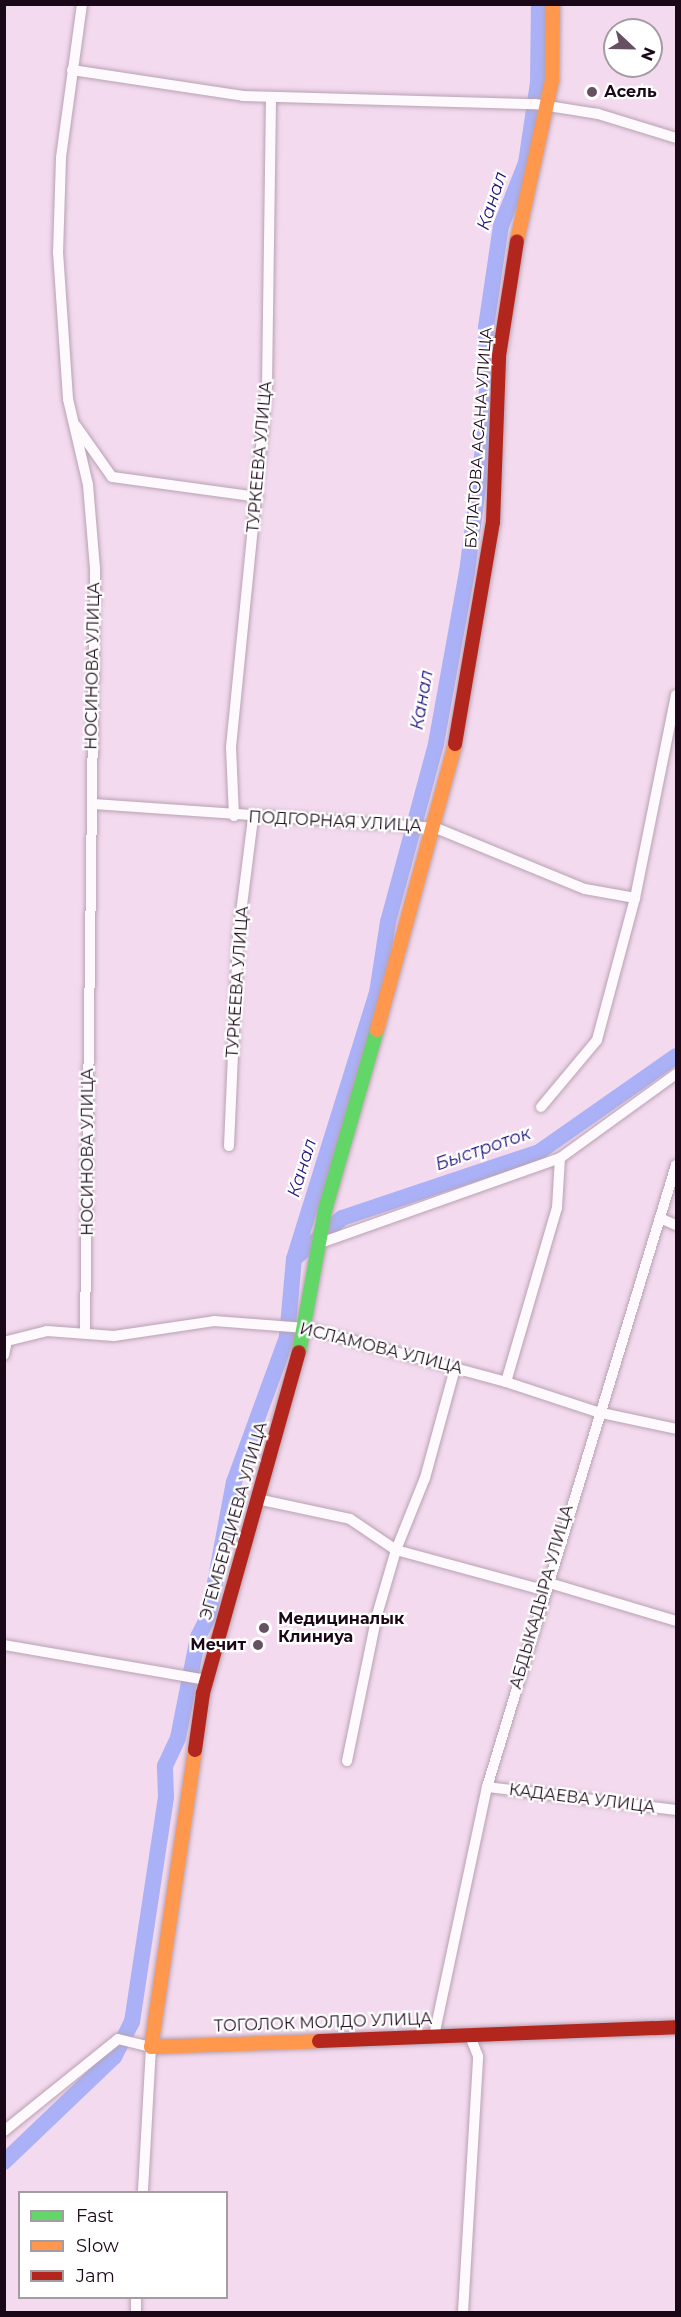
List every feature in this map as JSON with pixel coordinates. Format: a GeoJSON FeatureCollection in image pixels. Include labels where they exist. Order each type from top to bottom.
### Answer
{"type":"FeatureCollection","features":[{"type":"Feature","properties":{"kind":"street","name":"НОСИНОВА УЛИЦА"},"geometry":{"type":"LineString","coordinates":[[82,4],[61,158],[58,252],[74,424],[88,485],[95,568],[91,735],[95,804],[84,1332]]}},
{"type":"Feature","properties":{"kind":"street","name":"БУЛАТОВА АСАНА УЛИЦА"},"geometry":{"type":"LineString","coordinates":[[384,1011],[436,828],[468,687],[493,522],[499,356],[513,261],[548,107],[553,4]]}},
{"type":"Feature","properties":{"kind":"street"},"geometry":{"type":"LineString","coordinates":[[72,70],[271,97],[548,107],[598,114],[676,138]]}},
{"type":"Feature","properties":{"kind":"street","name":"ТУРКЕЕВА УЛИЦА"},"geometry":{"type":"LineString","coordinates":[[234,816],[231,747],[258,497],[267,385],[271,97]]}},
{"type":"Feature","properties":{"kind":"street"},"geometry":{"type":"LineString","coordinates":[[74,424],[112,477],[258,497]]}},
{"type":"Feature","properties":{"kind":"street"},"geometry":{"type":"LineString","coordinates":[[541,1107],[597,1040],[635,898],[676,695]]}},
{"type":"Feature","properties":{"kind":"street","name":"ПОДГОРНАЯ УЛИЦА"},"geometry":{"type":"LineString","coordinates":[[95,804],[253,818],[436,828],[585,889],[635,898]]}},
{"type":"Feature","properties":{"kind":"street","name":"ТУРКЕЕВА УЛИЦА"},"geometry":{"type":"LineString","coordinates":[[229,1146],[238,937],[253,818]]}},
{"type":"Feature","properties":{"kind":"street","name":"ЭГЕМБЕРДИЕВА УЛИЦА"},"geometry":{"type":"LineString","coordinates":[[142,2191],[151,2047],[206,1680],[306,1328],[320,1243],[384,1011]]}},
{"type":"Feature","properties":{"kind":"street"},"geometry":{"type":"LineString","coordinates":[[320,1243],[560,1158],[676,1074]]}},
{"type":"Feature","properties":{"kind":"street"},"geometry":{"type":"LineString","coordinates":[[506,1382],[557,1208],[560,1158]]}},
{"type":"Feature","properties":{"kind":"street","name":"АБДЫКАДЫРА УЛИЦА"},"geometry":{"type":"LineString","coordinates":[[434,2036],[487,1787],[544,1586],[676,1165]]}},
{"type":"Feature","properties":{"kind":"street"},"geometry":{"type":"LineString","coordinates":[[660,1218],[676,1225]]}},
{"type":"Feature","properties":{"kind":"street","name":"ИСЛАМОВА УЛИЦА"},"geometry":{"type":"LineString","coordinates":[[4,1355],[8,1341],[47,1331],[114,1336],[214,1321],[306,1328],[506,1382],[597,1413],[676,1429]]}},
{"type":"Feature","properties":{"kind":"street"},"geometry":{"type":"LineString","coordinates":[[347,1761],[396,1550],[425,1478],[455,1368]]}},
{"type":"Feature","properties":{"kind":"street"},"geometry":{"type":"LineString","coordinates":[[257,1499],[350,1520],[396,1550],[676,1621]]}},
{"type":"Feature","properties":{"kind":"street"},"geometry":{"type":"LineString","coordinates":[[4,1645],[206,1680]]}},
{"type":"Feature","properties":{"kind":"street","name":"КАДАЕВА УЛИЦА"},"geometry":{"type":"LineString","coordinates":[[487,1787],[676,1810]]}},
{"type":"Feature","properties":{"kind":"street","name":"ТОГОЛОК МОЛДО УЛИЦА"},"geometry":{"type":"LineString","coordinates":[[4,2131],[118,2039],[151,2047],[676,2027]]}},
{"type":"Feature","properties":{"kind":"street"},"geometry":{"type":"LineString","coordinates":[[463,2313],[478,2056],[469,2034]]}},
{"type":"Feature","properties":{"kind":"waterway","name":"Канал"},"geometry":{"type":"LineString","coordinates":[[4,2162],[114,2057],[132,2022],[166,1797],[165,1766],[178,1738],[198,1637],[209,1615],[234,1482],[287,1337],[294,1259],[377,993],[388,922],[436,744],[467,572],[487,418],[486,327],[501,226],[526,163],[538,83],[539,4]]}},
{"type":"Feature","properties":{"kind":"waterway","name":"Быстроток"},"geometry":{"type":"LineString","coordinates":[[294,1259],[342,1218],[539,1152],[676,1056]]}},
{"type":"Feature","properties":{"kind":"traffic: fast"},"geometry":{"type":"LineString","coordinates":[[299,1352],[325,1210],[377,1030]]}},
{"type":"Feature","properties":{"kind":"traffic: slow"},"geometry":{"type":"LineString","coordinates":[[517,241],[552,81],[553,4]]}},
{"type":"Feature","properties":{"kind":"traffic: slow"},"geometry":{"type":"LineString","coordinates":[[377,1030],[455,744]]}},
{"type":"Feature","properties":{"kind":"traffic: slow"},"geometry":{"type":"LineString","coordinates":[[195,1750],[151,2047],[319,2041]]}},
{"type":"Feature","properties":{"kind":"traffic: jam"},"geometry":{"type":"LineString","coordinates":[[455,744],[493,522],[499,356],[517,241]]}},
{"type":"Feature","properties":{"kind":"traffic: jam"},"geometry":{"type":"LineString","coordinates":[[195,1750],[203,1693],[299,1352]]}},
{"type":"Feature","properties":{"kind":"traffic: jam"},"geometry":{"type":"LineString","coordinates":[[319,2041],[676,2027]]}},
{"type":"Feature","properties":{"kind":"place","name":"Асель"},"geometry":{"type":"Point","coordinates":[592,92]}},
{"type":"Feature","properties":{"kind":"place","name":"Медициналык Клиниуа"},"geometry":{"type":"Point","coordinates":[264,1628]}},
{"type":"Feature","properties":{"kind":"place","name":"Мечит"},"geometry":{"type":"Point","coordinates":[258,1645]}}]}
